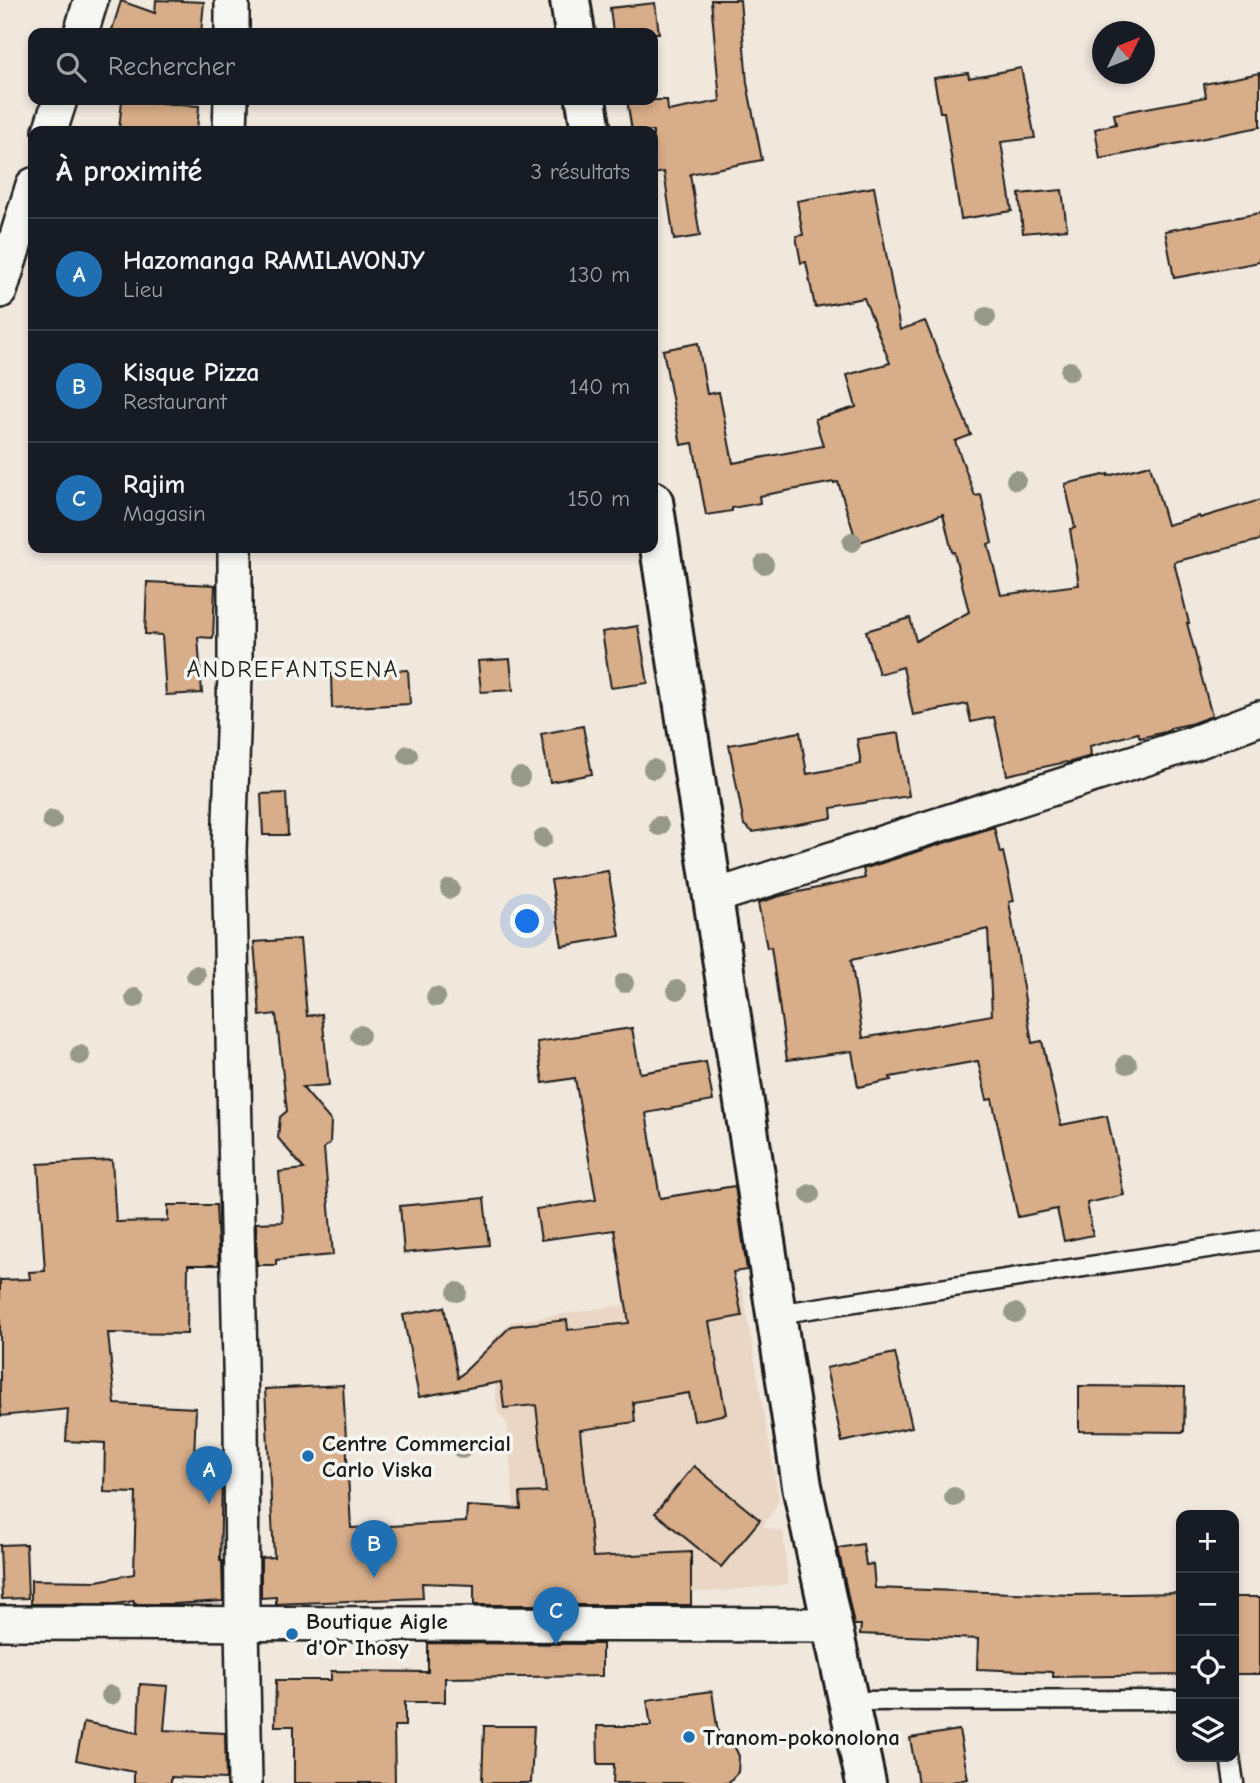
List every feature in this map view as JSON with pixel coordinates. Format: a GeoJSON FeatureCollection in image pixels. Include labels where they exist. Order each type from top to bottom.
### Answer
{"type":"FeatureCollection","features":[{"type":"Feature","properties":{"kind":"main road"},"geometry":{"type":"LineString","coordinates":[[570,0],[574,28]]}},
{"type":"Feature","properties":{"kind":"main road"},"geometry":{"type":"LineString","coordinates":[[587,105],[591,126]]}},
{"type":"Feature","properties":{"kind":"main road"},"geometry":{"type":"LineString","coordinates":[[658,534],[802,1486],[866,1783]]}},
{"type":"Feature","properties":{"kind":"street"},"geometry":{"type":"LineString","coordinates":[[83,28],[91,0]]}},
{"type":"Feature","properties":{"kind":"street"},"geometry":{"type":"LineString","coordinates":[[232,0],[232,28]]}},
{"type":"Feature","properties":{"kind":"street"},"geometry":{"type":"LineString","coordinates":[[52,126],[58,105]]}},
{"type":"Feature","properties":{"kind":"street"},"geometry":{"type":"LineString","coordinates":[[230,126],[231,105]]}},
{"type":"Feature","properties":{"kind":"street"},"geometry":{"type":"LineString","coordinates":[[0,291],[28,201]]}},
{"type":"Feature","properties":{"kind":"street"},"geometry":{"type":"LineString","coordinates":[[235,553],[235,674],[229,850],[241,1410],[245,1783]]}},
{"type":"Feature","properties":{"kind":"street"},"geometry":{"type":"LineString","coordinates":[[713,897],[1194,743],[1260,718]]}},
{"type":"Feature","properties":{"kind":"street"},"geometry":{"type":"LineString","coordinates":[[0,1623],[831,1625]]}},
{"type":"Feature","properties":{"kind":"lane"},"geometry":{"type":"LineString","coordinates":[[777,1314],[1260,1240]]}},
{"type":"Feature","properties":{"kind":"lane"},"geometry":{"type":"LineString","coordinates":[[849,1701],[1176,1700]]}},
{"type":"Feature","properties":{"kind":"lane"},"geometry":{"type":"LineString","coordinates":[[1231,1762],[1234,1783]]}},
{"type":"Feature","properties":{"kind":"shaded area"},"geometry":{"type":"Polygon","coordinates":[[[742,1287],[779,1500],[763,1527],[783,1532],[788,1584],[710,1592],[521,1594],[507,1424],[497,1410],[491,1341],[511,1322],[742,1287]]]}},
{"type":"Feature","properties":{"kind":"building"},"geometry":{"type":"Polygon","coordinates":[[[156,0],[204,2],[201,28],[113,28],[121,1],[155,13],[156,0]]]}},
{"type":"Feature","properties":{"kind":"building"},"geometry":{"type":"Polygon","coordinates":[[[711,0],[740,0],[747,83],[762,160],[690,174],[700,236],[674,240],[664,172],[658,173],[658,126],[631,126],[628,105],[658,105],[658,100],[667,100],[668,111],[720,101],[711,0]]]}},
{"type":"Feature","properties":{"kind":"building"},"geometry":{"type":"Polygon","coordinates":[[[655,3],[659,33],[658,28],[612,28],[610,8],[655,3]]]}},
{"type":"Feature","properties":{"kind":"building"},"geometry":{"type":"Polygon","coordinates":[[[1021,68],[1035,138],[1001,142],[1012,211],[961,219],[944,112],[940,112],[934,78],[968,73],[969,78],[1021,68]]]}},
{"type":"Feature","properties":{"kind":"building"},"geometry":{"type":"Polygon","coordinates":[[[1260,73],[1260,127],[1100,159],[1095,129],[1116,124],[1114,114],[1206,97],[1204,84],[1260,73]]]}},
{"type":"Feature","properties":{"kind":"building"},"geometry":{"type":"Polygon","coordinates":[[[122,105],[199,106],[197,126],[119,126],[122,105]]]}},
{"type":"Feature","properties":{"kind":"building"},"geometry":{"type":"Polygon","coordinates":[[[874,187],[900,330],[925,321],[971,435],[955,441],[975,496],[981,495],[992,543],[988,544],[1001,595],[1079,585],[1070,529],[1075,528],[1065,484],[1150,465],[1167,525],[1260,500],[1260,540],[1174,562],[1212,716],[1170,728],[1165,732],[1140,738],[1138,733],[1090,746],[1091,756],[1067,763],[1007,775],[994,717],[971,722],[967,704],[913,715],[903,667],[879,674],[866,631],[910,618],[916,641],[969,612],[943,514],[857,543],[838,482],[834,482],[759,496],[760,503],[706,515],[693,443],[681,445],[663,350],[698,343],[707,394],[719,392],[733,463],[823,446],[815,419],[856,407],[847,375],[890,363],[864,298],[815,307],[806,262],[801,263],[796,236],[803,235],[797,201],[874,187]]]}},
{"type":"Feature","properties":{"kind":"building"},"geometry":{"type":"Polygon","coordinates":[[[1062,190],[1067,229],[1023,233],[1019,194],[1062,190]]]}},
{"type":"Feature","properties":{"kind":"building"},"geometry":{"type":"Polygon","coordinates":[[[1260,213],[1260,262],[1174,278],[1165,231],[1260,213]]]}},
{"type":"Feature","properties":{"kind":"building"},"geometry":{"type":"Polygon","coordinates":[[[147,582],[215,585],[213,638],[198,637],[202,693],[166,695],[162,635],[145,634],[147,582]]]}},
{"type":"Feature","properties":{"kind":"building"},"geometry":{"type":"Polygon","coordinates":[[[638,626],[648,683],[611,688],[602,632],[638,626]]]}},
{"type":"Feature","properties":{"kind":"building"},"geometry":{"type":"Polygon","coordinates":[[[510,659],[513,690],[481,692],[478,661],[510,659]]]}},
{"type":"Feature","properties":{"kind":"building"},"geometry":{"type":"Polygon","coordinates":[[[408,670],[410,704],[332,708],[331,674],[408,670]]]}},
{"type":"Feature","properties":{"kind":"building"},"geometry":{"type":"Polygon","coordinates":[[[583,726],[592,774],[550,782],[541,734],[583,726]]]}},
{"type":"Feature","properties":{"kind":"building"},"geometry":{"type":"Polygon","coordinates":[[[800,732],[807,774],[861,764],[857,739],[899,733],[909,796],[831,808],[832,818],[753,832],[744,825],[729,745],[800,732]]]}},
{"type":"Feature","properties":{"kind":"building"},"geometry":{"type":"Polygon","coordinates":[[[286,793],[288,835],[263,835],[261,794],[286,793]]]}},
{"type":"Feature","properties":{"kind":"building"},"geometry":{"type":"Polygon","coordinates":[[[994,827],[1000,853],[1003,852],[1014,901],[1009,902],[1032,1043],[1042,1041],[1061,1125],[1107,1116],[1124,1195],[1087,1203],[1093,1235],[1064,1241],[1057,1209],[1018,1217],[992,1099],[987,1100],[978,1061],[890,1077],[891,1080],[858,1087],[852,1051],[787,1060],[771,947],[767,948],[758,903],[865,878],[863,869],[994,827]],[[988,929],[851,960],[863,1038],[992,1015],[988,929]]]}},
{"type":"Feature","properties":{"kind":"building"},"geometry":{"type":"Polygon","coordinates":[[[608,871],[620,936],[562,946],[551,880],[608,871]]]}},
{"type":"Feature","properties":{"kind":"building"},"geometry":{"type":"Polygon","coordinates":[[[300,939],[307,1016],[322,1014],[329,1085],[302,1087],[331,1121],[330,1143],[324,1148],[333,1255],[276,1260],[276,1265],[257,1265],[256,1223],[283,1222],[279,1172],[304,1169],[278,1138],[280,1117],[287,1111],[276,1014],[260,1016],[254,942],[300,939]]]}},
{"type":"Feature","properties":{"kind":"building"},"geometry":{"type":"Polygon","coordinates":[[[632,1028],[640,1073],[706,1062],[713,1101],[646,1113],[660,1198],[735,1186],[747,1270],[733,1272],[742,1316],[709,1322],[726,1414],[694,1421],[689,1393],[633,1402],[635,1422],[580,1430],[593,1557],[691,1552],[691,1605],[474,1605],[474,1585],[422,1583],[423,1598],[276,1604],[276,1597],[261,1598],[261,1558],[274,1557],[265,1389],[343,1385],[351,1528],[466,1522],[467,1506],[521,1509],[520,1493],[546,1492],[536,1405],[504,1408],[501,1382],[419,1397],[403,1315],[444,1307],[458,1378],[511,1326],[567,1320],[568,1330],[629,1323],[614,1230],[541,1240],[536,1209],[596,1200],[575,1078],[543,1083],[537,1042],[632,1028]]]}},
{"type":"Feature","properties":{"kind":"building"},"geometry":{"type":"Polygon","coordinates":[[[112,1160],[116,1222],[168,1221],[168,1205],[216,1205],[219,1265],[188,1265],[187,1334],[108,1333],[115,1404],[196,1408],[193,1483],[222,1478],[220,1561],[223,1601],[174,1604],[134,1604],[134,1601],[116,1604],[31,1604],[31,1580],[97,1581],[134,1574],[136,1493],[104,1492],[105,1443],[66,1441],[68,1409],[1,1416],[0,1402],[0,1280],[30,1279],[29,1272],[45,1271],[38,1164],[112,1160]]]}},
{"type":"Feature","properties":{"kind":"building"},"geometry":{"type":"Polygon","coordinates":[[[484,1198],[489,1245],[404,1253],[400,1206],[484,1198]]]}},
{"type":"Feature","properties":{"kind":"building"},"geometry":{"type":"Polygon","coordinates":[[[895,1353],[912,1427],[842,1442],[826,1368],[895,1353]]]}},
{"type":"Feature","properties":{"kind":"building"},"geometry":{"type":"Polygon","coordinates":[[[1079,1386],[1185,1387],[1184,1432],[1079,1431],[1079,1386]]]}},
{"type":"Feature","properties":{"kind":"building"},"geometry":{"type":"Polygon","coordinates":[[[694,1466],[760,1520],[721,1567],[655,1513],[694,1466]]]}},
{"type":"Feature","properties":{"kind":"building"},"geometry":{"type":"Polygon","coordinates":[[[26,1544],[28,1598],[2,1599],[0,1545],[26,1544]]]}},
{"type":"Feature","properties":{"kind":"building"},"geometry":{"type":"Polygon","coordinates":[[[863,1544],[866,1565],[873,1564],[875,1588],[1071,1595],[1176,1593],[1176,1675],[1053,1677],[1053,1672],[977,1669],[978,1639],[860,1634],[861,1625],[854,1625],[838,1548],[863,1544]]]}},
{"type":"Feature","properties":{"kind":"building"},"geometry":{"type":"Polygon","coordinates":[[[1239,1597],[1260,1597],[1260,1674],[1239,1674],[1239,1597]]]}},
{"type":"Feature","properties":{"kind":"building"},"geometry":{"type":"Polygon","coordinates":[[[428,1643],[602,1644],[602,1676],[445,1678],[445,1702],[405,1702],[405,1726],[394,1726],[395,1783],[294,1783],[294,1726],[275,1726],[276,1680],[331,1680],[331,1671],[428,1672],[428,1643]]]}},
{"type":"Feature","properties":{"kind":"building"},"geometry":{"type":"Polygon","coordinates":[[[140,1684],[168,1686],[164,1730],[225,1733],[226,1779],[171,1777],[171,1783],[134,1783],[134,1772],[76,1760],[84,1722],[138,1733],[140,1684]]]}},
{"type":"Feature","properties":{"kind":"building","name":"Tranom-pokonolona"},"geometry":{"type":"Polygon","coordinates":[[[712,1691],[718,1733],[732,1741],[739,1756],[738,1772],[728,1783],[613,1783],[614,1764],[598,1764],[597,1726],[651,1726],[647,1700],[712,1691]]]}},
{"type":"Feature","properties":{"kind":"building"},"geometry":{"type":"Polygon","coordinates":[[[484,1726],[534,1726],[531,1783],[482,1783],[484,1726]]]}},
{"type":"Feature","properties":{"kind":"building"},"geometry":{"type":"Polygon","coordinates":[[[959,1730],[968,1779],[946,1783],[918,1783],[910,1738],[959,1730]]]}},
{"type":"Feature","properties":{"kind":"place","name":"Centre Commercial Carlo Viska"},"geometry":{"type":"Point","coordinates":[308,1456]}},
{"type":"Feature","properties":{"kind":"place","name":"Hazomanga RAMILAVONJY"},"geometry":{"type":"Point","coordinates":[209,1504]}},
{"type":"Feature","properties":{"kind":"place","name":"Kisque Pizza"},"geometry":{"type":"Point","coordinates":[374,1578]}},
{"type":"Feature","properties":{"kind":"place","name":"Boutique Aigle d'Or Ihosy"},"geometry":{"type":"Point","coordinates":[292,1634]}},
{"type":"Feature","properties":{"kind":"place","name":"Rajim"},"geometry":{"type":"Point","coordinates":[556,1645]}},
{"type":"Feature","properties":{"kind":"place","name":"Tranom-pokonolona"},"geometry":{"type":"Point","coordinates":[689,1737]}},
{"type":"Feature","properties":{"kind":"district","name":"ANDREFANTSENA"},"geometry":{"type":"Point","coordinates":[293,669]}}]}
